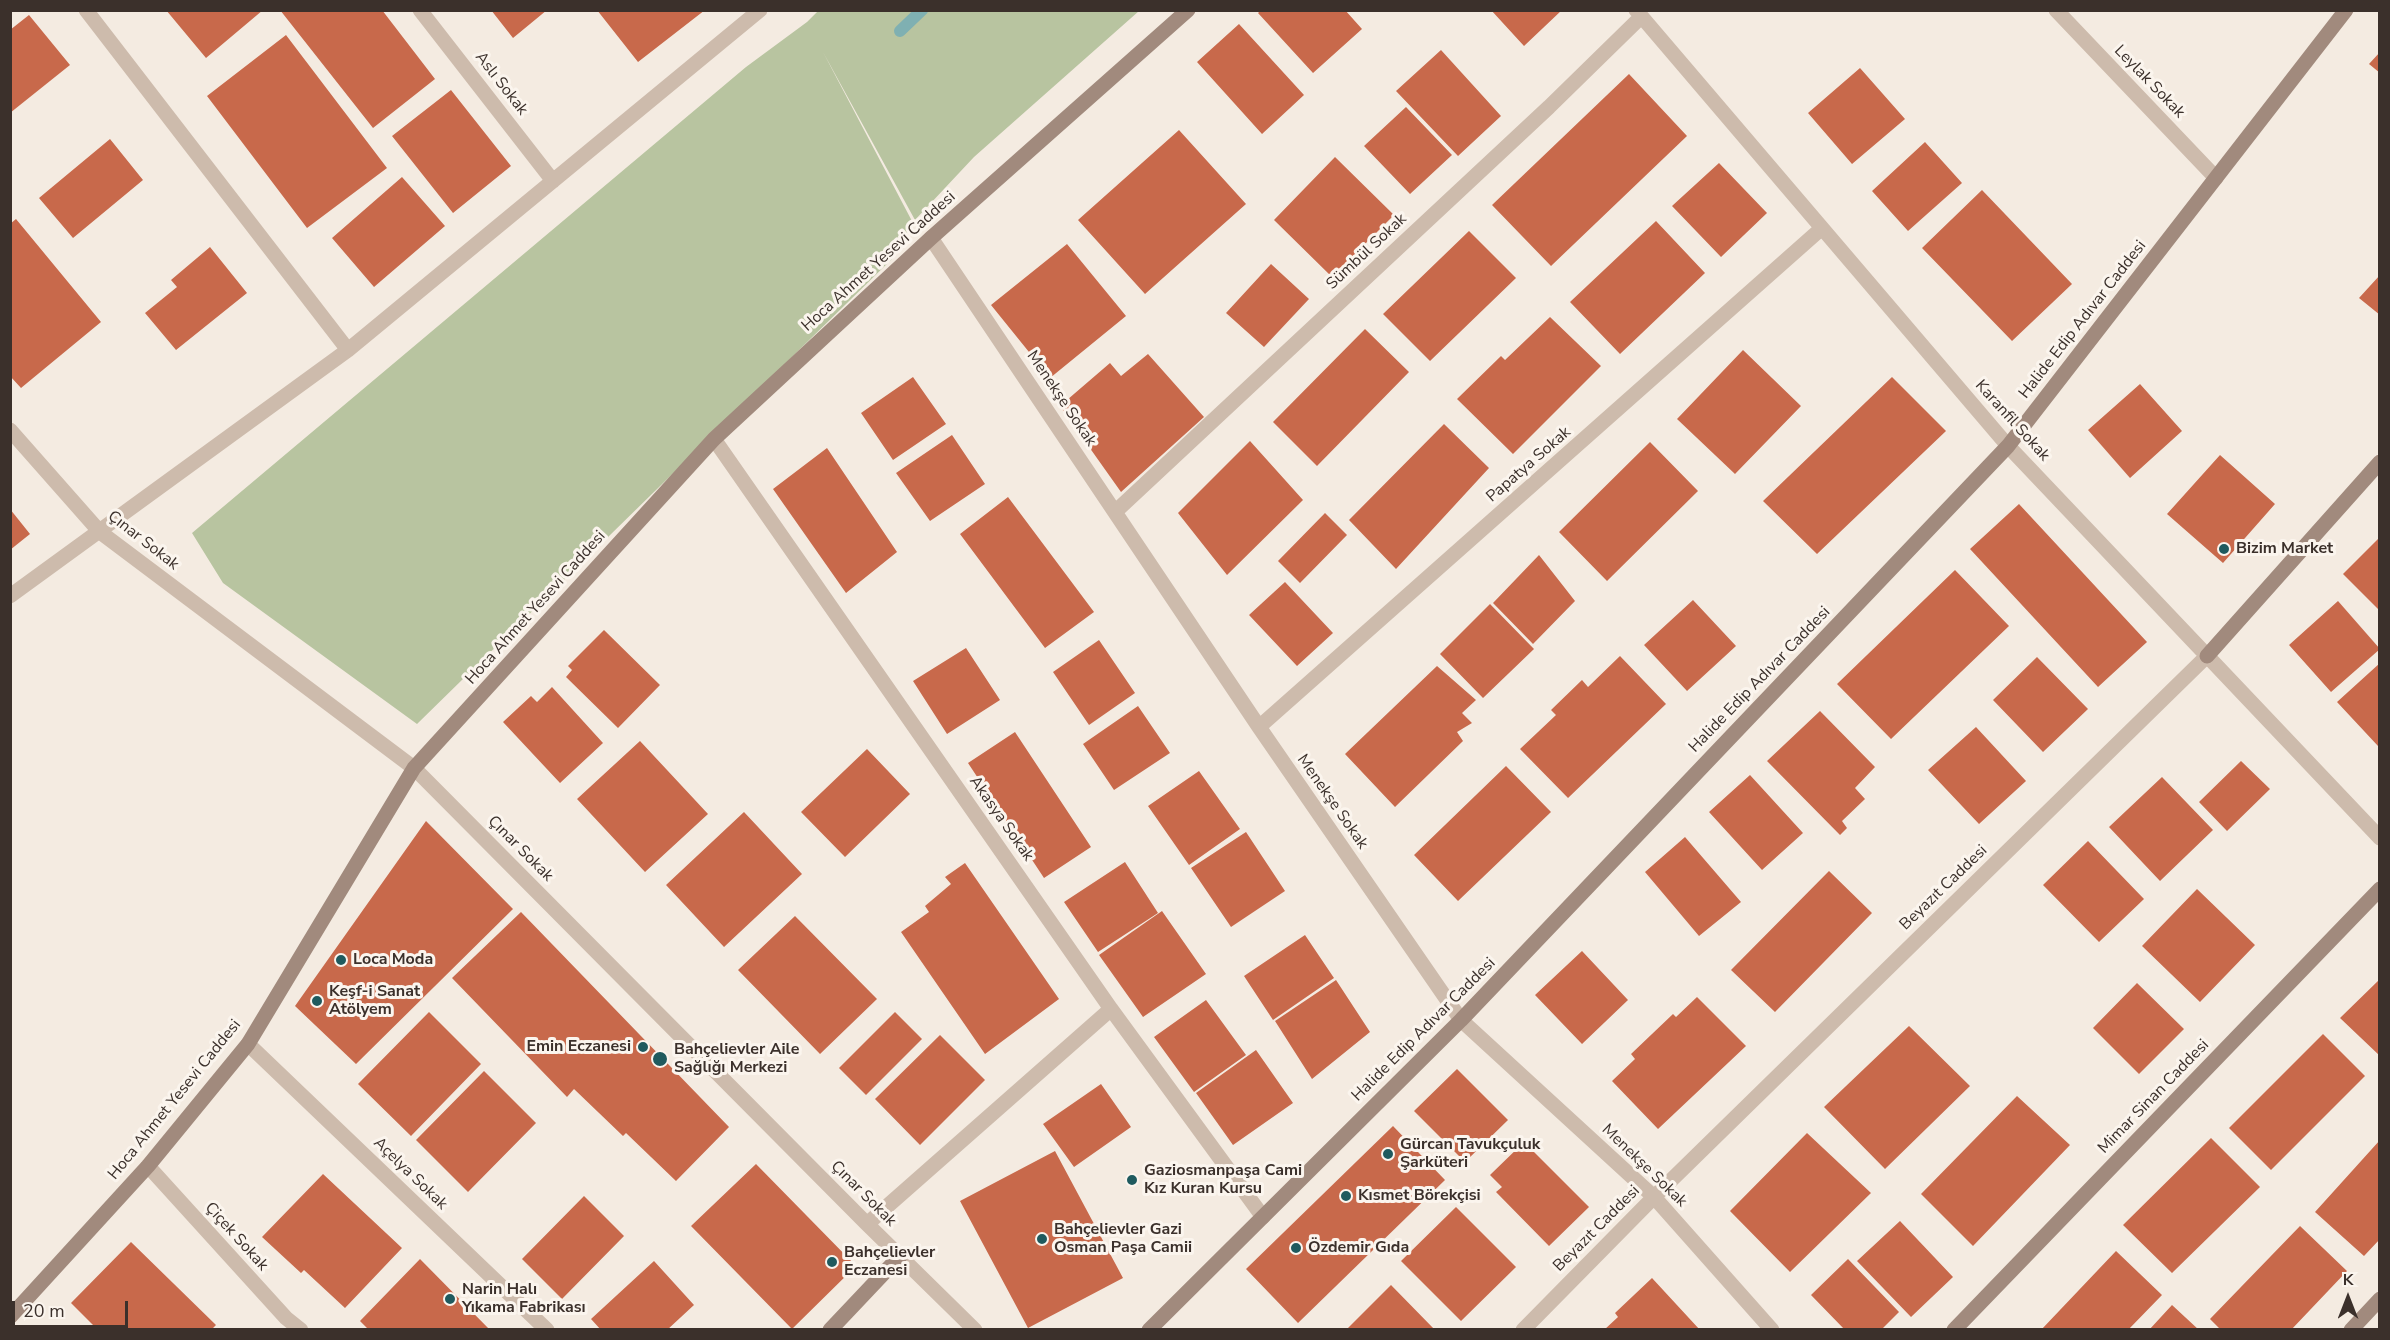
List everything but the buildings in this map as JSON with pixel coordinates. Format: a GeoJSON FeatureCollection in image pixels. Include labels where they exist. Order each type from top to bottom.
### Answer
{"type":"FeatureCollection","features":[{"type":"Feature","properties":{"kind":"street"},"geometry":{"type":"LineString","coordinates":[[86,10],[348,350]]}},
{"type":"Feature","properties":{"kind":"street","name":"Aslı Sokak"},"geometry":{"type":"LineString","coordinates":[[420,10],[553,181]]}},
{"type":"Feature","properties":{"kind":"street"},"geometry":{"type":"LineString","coordinates":[[10,597],[348,350],[760,10]]}},
{"type":"Feature","properties":{"kind":"street","name":"Hoca Ahmet Yesevi Caddesi"},"geometry":{"type":"LineString","coordinates":[[10,1317],[148,1166],[248,1044],[414,768],[714,439],[931,238],[1188,10]]}},
{"type":"Feature","properties":{"kind":"street","name":"Leylak Sokak"},"geometry":{"type":"LineString","coordinates":[[2056,10],[2216,178]]}},
{"type":"Feature","properties":{"kind":"street","name":"Halide Edip Adıvar Caddesi"},"geometry":{"type":"LineString","coordinates":[[1149,1329],[1461,1020],[2008,446],[2346,10]]}},
{"type":"Feature","properties":{"kind":"street","name":"Karanfil Sokak"},"geometry":{"type":"LineString","coordinates":[[1638,14],[2008,446],[2379,838]]}},
{"type":"Feature","properties":{"kind":"street","name":"Sümbül Sokak"},"geometry":{"type":"LineString","coordinates":[[1115,512],[1540,115],[1638,14]]}},
{"type":"Feature","properties":{"kind":"street","name":"Papatya Sokak"},"geometry":{"type":"LineString","coordinates":[[1259,727],[1822,228]]}},
{"type":"Feature","properties":{"kind":"street","name":"Menekşe Sokak"},"geometry":{"type":"LineString","coordinates":[[931,238],[1259,727],[1461,1020],[1654,1197],[1772,1329]]}},
{"type":"Feature","properties":{"kind":"street","name":"Çınar Sokak"},"geometry":{"type":"LineString","coordinates":[[10,430],[100,532],[414,768],[867,1224],[975,1329]]}},
{"type":"Feature","properties":{"kind":"street","name":"Akasya Sokak"},"geometry":{"type":"LineString","coordinates":[[714,439],[1111,1009],[1263,1217]]}},
{"type":"Feature","properties":{"kind":"street","name":"Beyazıt Caddesi"},"geometry":{"type":"LineString","coordinates":[[1523,1329],[1654,1197],[2207,656],[2379,462]]}},
{"type":"Feature","properties":{"kind":"street","name":"Mimar Sinan Caddesi"},"geometry":{"type":"LineString","coordinates":[[1954,1329],[2379,889]]}},
{"type":"Feature","properties":{"kind":"street"},"geometry":{"type":"LineString","coordinates":[[867,1224],[1111,1009]]}},
{"type":"Feature","properties":{"kind":"street","name":"Açelya Sokak"},"geometry":{"type":"LineString","coordinates":[[248,1044],[547,1329]]}},
{"type":"Feature","properties":{"kind":"street","name":"Çiçek Sokak"},"geometry":{"type":"LineString","coordinates":[[148,1166],[281,1324],[301,1329]]}},
{"type":"Feature","properties":{"kind":"street"},"geometry":{"type":"LineString","coordinates":[[830,1329],[900,1256]]}},
{"type":"Feature","properties":{"kind":"street"},"geometry":{"type":"LineString","coordinates":[[2351,1329],[2379,1299]]}},
{"type":"Feature","properties":{"kind":"green space"},"geometry":{"type":"Polygon","coordinates":[[[818,11],[1139,11],[974,157],[915,220],[823,52],[913,223],[893,258],[417,724],[223,583],[192,533],[746,67],[807,22],[818,11]]]}},
{"type":"Feature","properties":{"kind":"waterway"},"geometry":{"type":"LineString","coordinates":[[900,31],[922,10]]}},
{"type":"Feature","properties":{"kind":"place","name":"Bizim Market"},"geometry":{"type":"Point","coordinates":[2224,549]}},
{"type":"Feature","properties":{"kind":"place","name":"Loca Moda"},"geometry":{"type":"Point","coordinates":[341,960]}},
{"type":"Feature","properties":{"kind":"place","name":"Keşf-i Sanat Atölyem"},"geometry":{"type":"Point","coordinates":[317,1001]}},
{"type":"Feature","properties":{"kind":"place","name":"Emin Eczanesi"},"geometry":{"type":"Point","coordinates":[643,1047]}},
{"type":"Feature","properties":{"kind":"place","name":"Bahçelievler Aile Sağlığı Merkezi"},"geometry":{"type":"Point","coordinates":[660,1059]}},
{"type":"Feature","properties":{"kind":"place","name":"Gürcan Tavukçuluk Şarküteri"},"geometry":{"type":"Point","coordinates":[1388,1154]}},
{"type":"Feature","properties":{"kind":"place","name":"Gaziosmanpaşa Cami Kız Kuran Kursu"},"geometry":{"type":"Point","coordinates":[1132,1180]}},
{"type":"Feature","properties":{"kind":"place","name":"Kısmet Börekçisi"},"geometry":{"type":"Point","coordinates":[1346,1196]}},
{"type":"Feature","properties":{"kind":"place","name":"Bahçelievler Gazi Osman Paşa Camii"},"geometry":{"type":"Point","coordinates":[1042,1239]}},
{"type":"Feature","properties":{"kind":"place","name":"Özdemir Gıda"},"geometry":{"type":"Point","coordinates":[1296,1248]}},
{"type":"Feature","properties":{"kind":"place","name":"Bahçelievler Eczanesi"},"geometry":{"type":"Point","coordinates":[832,1262]}},
{"type":"Feature","properties":{"kind":"place","name":"Narin Halı Yıkama Fabrikası"},"geometry":{"type":"Point","coordinates":[450,1299]}}]}
